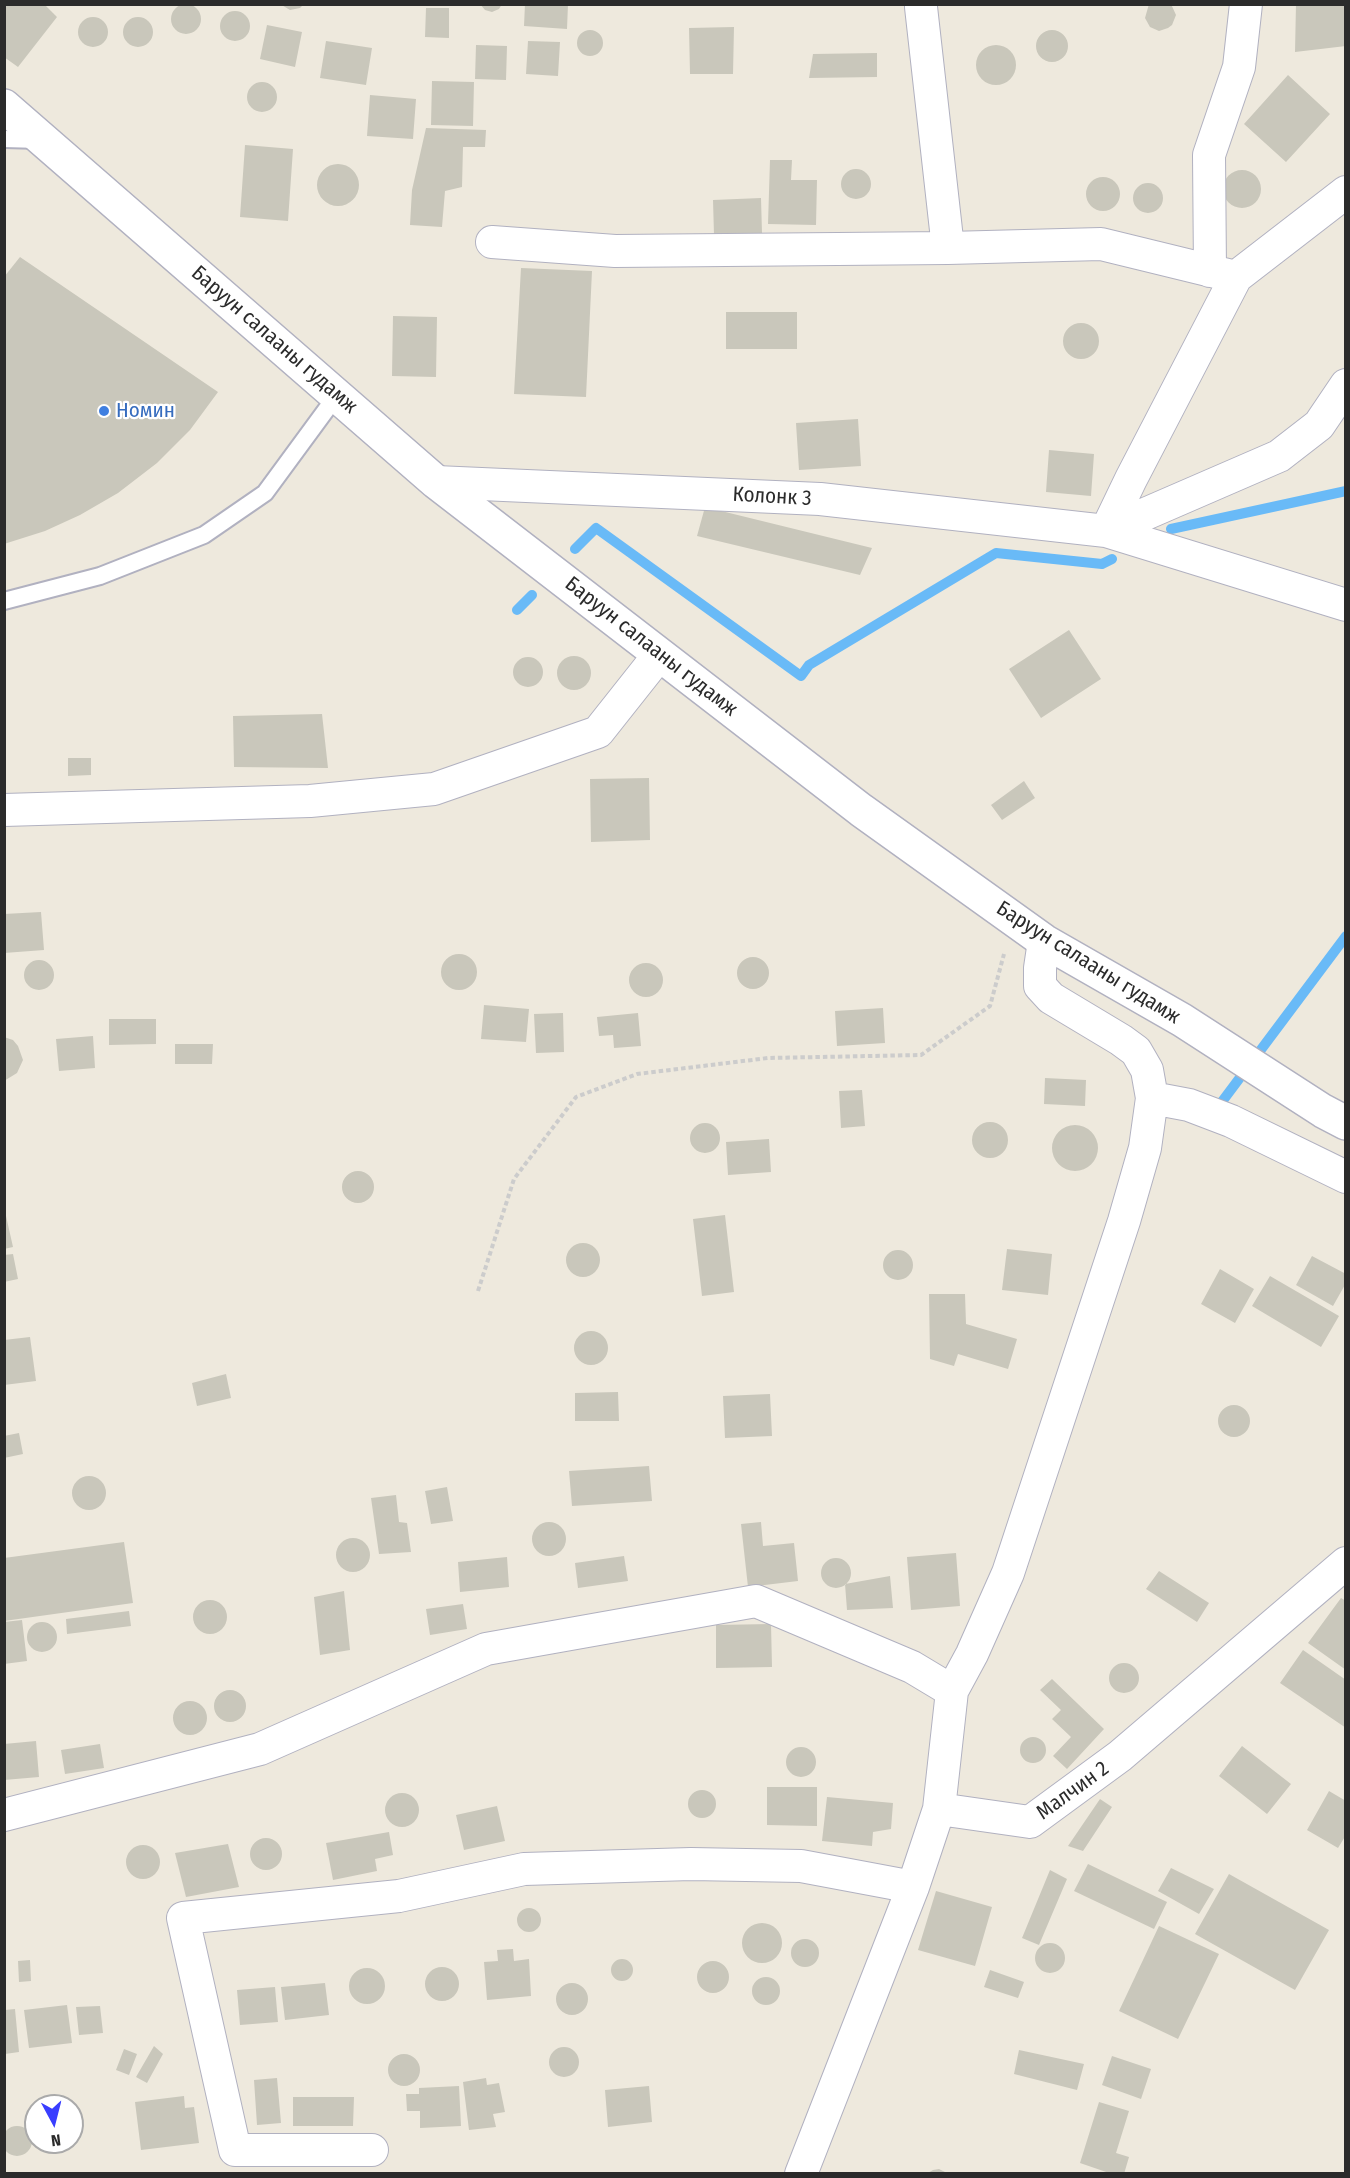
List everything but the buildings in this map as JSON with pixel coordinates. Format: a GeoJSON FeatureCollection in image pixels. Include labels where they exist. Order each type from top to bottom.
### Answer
{"type":"FeatureCollection","features":[{"type":"Feature","properties":{"kind":"main road","name":"Баруун салааны гудамж"},"geometry":{"type":"LineString","coordinates":[[4,106],[436,482],[861,810],[1044,941],[1182,1020],[1334,1117]]}},
{"type":"Feature","properties":{"kind":"street"},"geometry":{"type":"LineString","coordinates":[[1106,531],[1223,274],[1209,155],[1239,67],[1246,4]]}},
{"type":"Feature","properties":{"kind":"street"},"geometry":{"type":"LineString","coordinates":[[921,7],[948,248]]}},
{"type":"Feature","properties":{"kind":"street"},"geometry":{"type":"LineString","coordinates":[[492,242],[615,251],[1101,244],[1223,274],[1346,192]]}},
{"type":"Feature","properties":{"kind":"street"},"geometry":{"type":"LineString","coordinates":[[1106,531],[1279,456],[1319,425],[1346,385]]}},
{"type":"Feature","properties":{"kind":"street","name":"Колонк 3"},"geometry":{"type":"LineString","coordinates":[[436,482],[820,499],[1106,531],[1346,605]]}},
{"type":"Feature","properties":{"kind":"street"},"geometry":{"type":"LineString","coordinates":[[4,810],[310,801],[434,789],[598,732],[659,655]]}},
{"type":"Feature","properties":{"kind":"street"},"geometry":{"type":"LineString","coordinates":[[807,2167],[914,1887],[939,1809],[952,1691],[972,1654],[1008,1573],[1124,1221],[1145,1148],[1152,1098],[1147,1070],[1136,1051],[1051,998],[1040,986],[1044,941]]}},
{"type":"Feature","properties":{"kind":"street"},"geometry":{"type":"LineString","coordinates":[[1152,1098],[1189,1105],[1231,1121],[1346,1177]]}},
{"type":"Feature","properties":{"kind":"street","name":"Малчин 2"},"geometry":{"type":"LineString","coordinates":[[939,1809],[1030,1822],[1120,1756],[1346,1563]]}},
{"type":"Feature","properties":{"kind":"street"},"geometry":{"type":"LineString","coordinates":[[4,1815],[260,1749],[486,1649],[756,1600],[912,1667],[952,1691]]}},
{"type":"Feature","properties":{"kind":"street"},"geometry":{"type":"LineString","coordinates":[[372,2150],[235,2150],[183,1918],[399,1896],[524,1869],[691,1864],[801,1866],[914,1887]]}},
{"type":"Feature","properties":{"kind":"lane"},"geometry":{"type":"LineString","coordinates":[[4,139],[44,140]]}},
{"type":"Feature","properties":{"kind":"lane"},"geometry":{"type":"LineString","coordinates":[[4,601],[100,576],[204,535],[265,493],[337,395]]}},
{"type":"Feature","properties":{"kind":"path"},"geometry":{"type":"LineString","coordinates":[[478,1291],[514,1179],[576,1096],[637,1074],[768,1058],[921,1055],[990,1006],[1013,919]]}},
{"type":"Feature","properties":{"kind":"waterway"},"geometry":{"type":"LineString","coordinates":[[1171,529],[1346,491]]}},
{"type":"Feature","properties":{"kind":"waterway"},"geometry":{"type":"LineString","coordinates":[[575,549],[596,528],[801,676],[809,665],[996,553],[1102,564],[1112,559]]}},
{"type":"Feature","properties":{"kind":"waterway"},"geometry":{"type":"LineString","coordinates":[[517,610],[532,595]]}},
{"type":"Feature","properties":{"kind":"waterway"},"geometry":{"type":"LineString","coordinates":[[1221,1103],[1346,936]]}},
{"type":"Feature","properties":{"kind":"place","name":"Номин"},"geometry":{"type":"Point","coordinates":[104,411]}}]}
